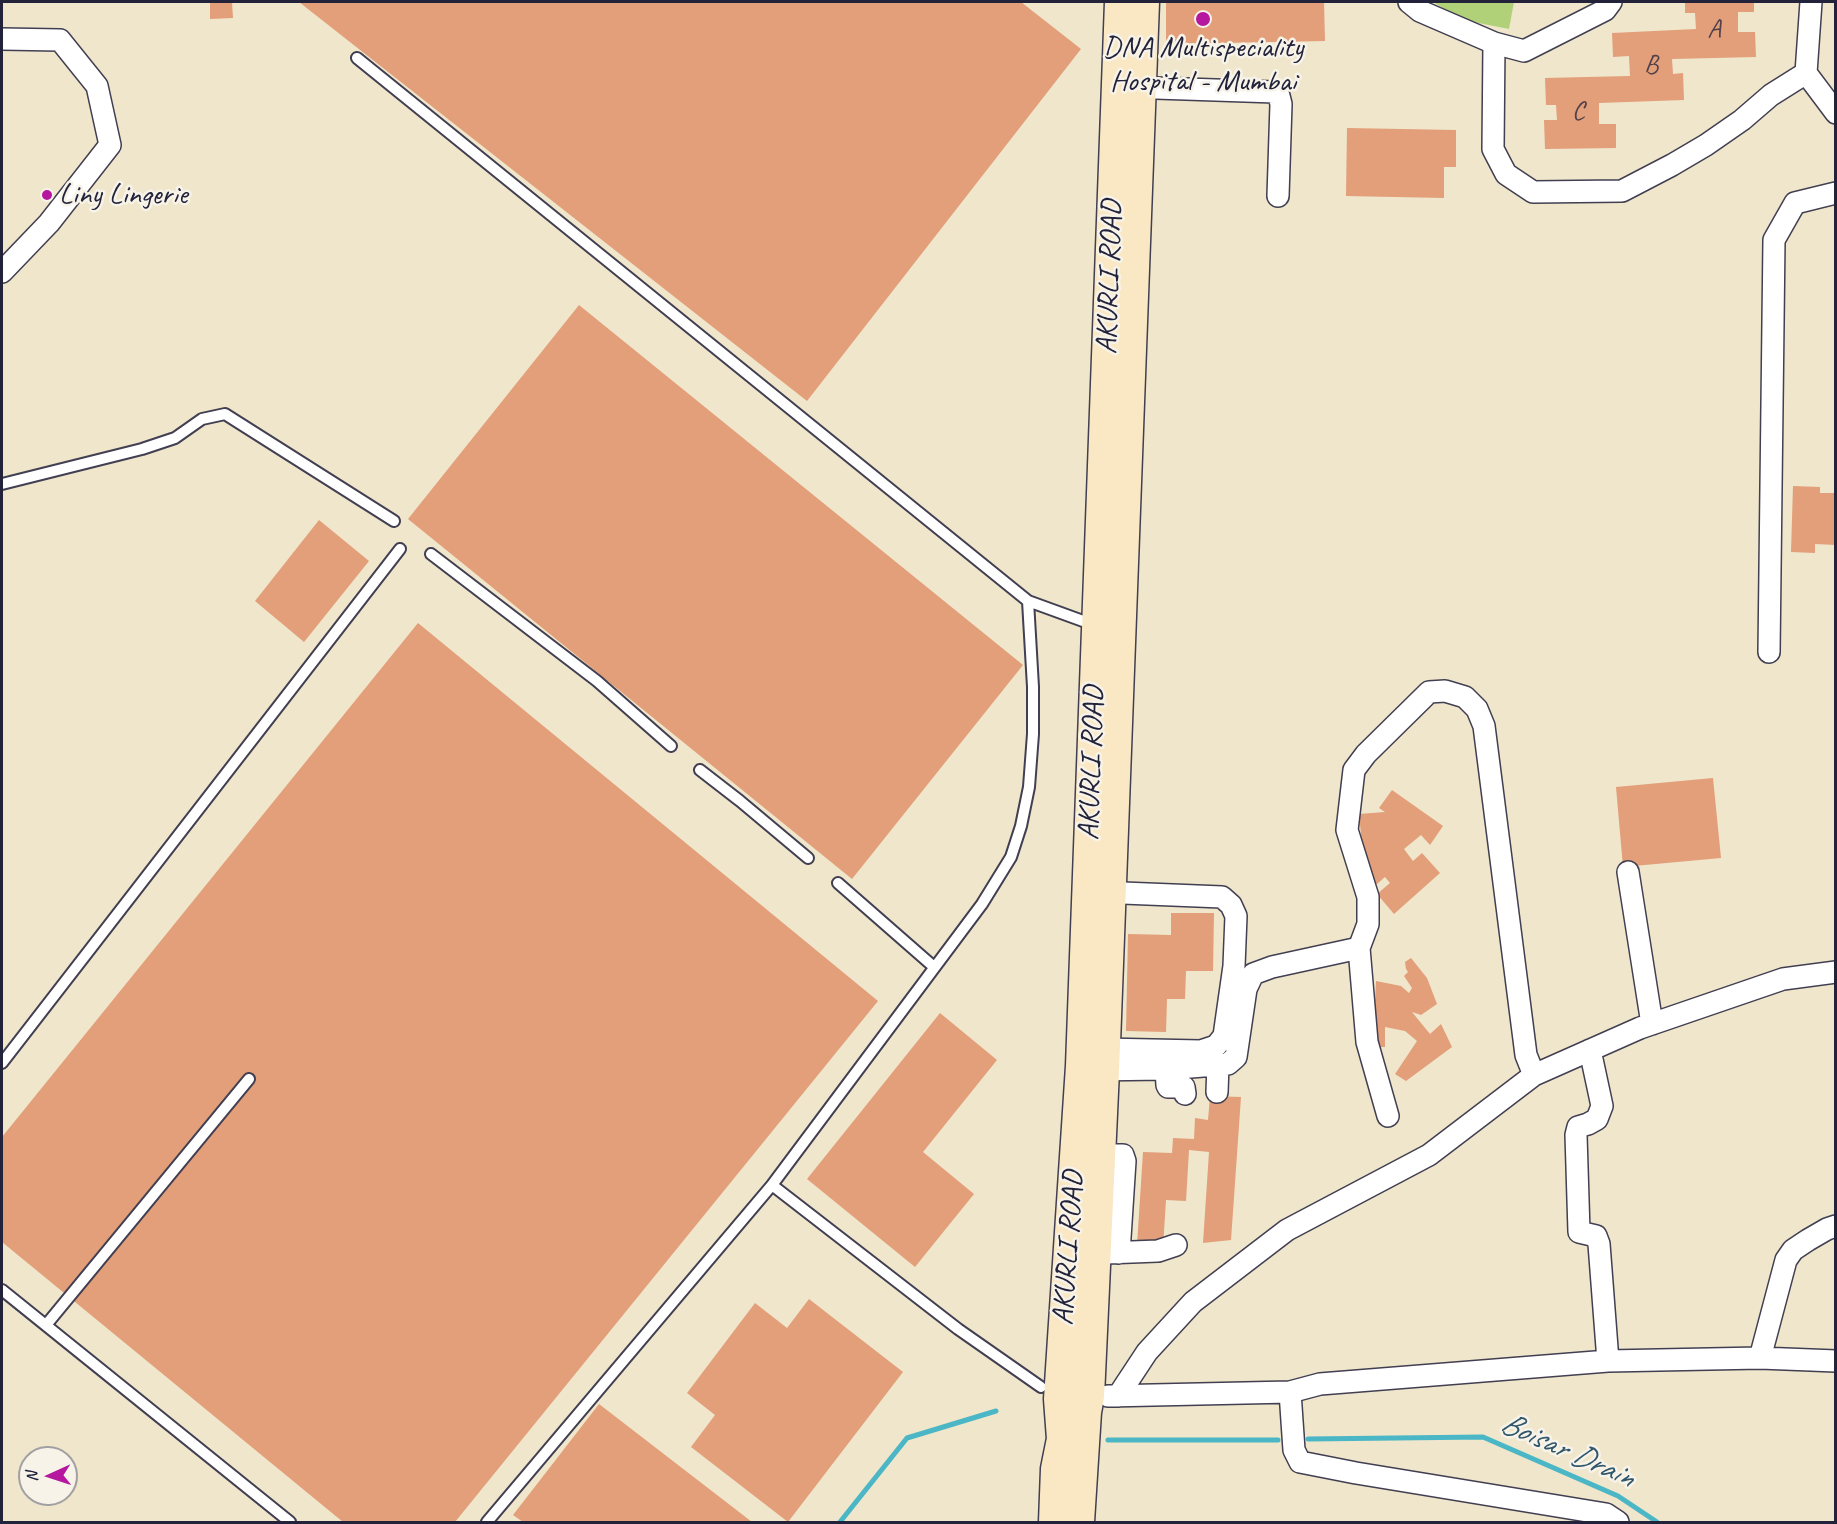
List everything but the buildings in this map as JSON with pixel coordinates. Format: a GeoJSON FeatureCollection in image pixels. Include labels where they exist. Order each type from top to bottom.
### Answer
{"type":"FeatureCollection","features":[{"type":"Feature","properties":{"kind":"street"},"geometry":{"type":"LineString","coordinates":[[1409,2],[1420,11],[1494,43],[1524,51],[1605,10],[1611,2]]}},
{"type":"Feature","properties":{"kind":"street"},"geometry":{"type":"LineString","coordinates":[[1811,2],[1806,73],[1836,113]]}},
{"type":"Feature","properties":{"kind":"street","name":"AKURLI ROAD"},"geometry":{"type":"LineString","coordinates":[[1079,1522],[1098,1401],[1094,1260],[1099,892],[1132,8]]}},
{"type":"Feature","properties":{"kind":"street"},"geometry":{"type":"LineString","coordinates":[[2,39],[60,40],[97,86],[110,145],[49,223],[2,272]]}},
{"type":"Feature","properties":{"kind":"street"},"geometry":{"type":"LineString","coordinates":[[1494,43],[1493,149],[1506,174],[1533,192],[1622,191],[1706,145],[1742,120],[1771,95],[1806,73]]}},
{"type":"Feature","properties":{"kind":"street"},"geometry":{"type":"LineString","coordinates":[[1129,87],[1275,92],[1281,104],[1278,196]]}},
{"type":"Feature","properties":{"kind":"street"},"geometry":{"type":"LineString","coordinates":[[1769,652],[1774,240],[1795,203],[1836,193]]}},
{"type":"Feature","properties":{"kind":"street"},"geometry":{"type":"LineString","coordinates":[[1388,1116],[1367,1042],[1359,948],[1368,924],[1368,897],[1347,830],[1354,770],[1366,754],[1429,692],[1445,691],[1465,697],[1477,710],[1484,726],[1526,1055],[1534,1075]]}},
{"type":"Feature","properties":{"kind":"street"},"geometry":{"type":"LineString","coordinates":[[1628,872],[1652,1024]]}},
{"type":"Feature","properties":{"kind":"street"},"geometry":{"type":"LineString","coordinates":[[1096,1063],[1201,1051],[1216,1046],[1224,1036],[1234,966],[1236,916],[1231,905],[1222,897],[1099,892]]}},
{"type":"Feature","properties":{"kind":"street"},"geometry":{"type":"LineString","coordinates":[[1096,1063],[1166,1069],[1228,1064],[1236,1057],[1246,989],[1253,974],[1272,967],[1359,948]]}},
{"type":"Feature","properties":{"kind":"street"},"geometry":{"type":"LineString","coordinates":[[1098,1401],[1193,1302],[1287,1230],[1429,1155],[1534,1075],[1652,1024],[1782,979],[1836,972]]}},
{"type":"Feature","properties":{"kind":"street"},"geometry":{"type":"LineString","coordinates":[[1590,1050],[1602,1106],[1597,1119],[1578,1127],[1576,1135],[1580,1232],[1596,1236],[1599,1244],[1608,1361]]}},
{"type":"Feature","properties":{"kind":"street","name":"AKURLI ROAD"},"geometry":{"type":"LineString","coordinates":[[1054,1522],[1056,1469],[1062,1439],[1054,1388],[1094,1260],[1100,1155],[1096,1063]]}},
{"type":"Feature","properties":{"kind":"street"},"geometry":{"type":"LineString","coordinates":[[1217,1092],[1218,1065]]}},
{"type":"Feature","properties":{"kind":"street"},"geometry":{"type":"LineString","coordinates":[[1166,1069],[1168,1087],[1184,1087],[1185,1094]]}},
{"type":"Feature","properties":{"kind":"street"},"geometry":{"type":"LineString","coordinates":[[1760,1358],[1786,1260],[1793,1250],[1836,1226]]}},
{"type":"Feature","properties":{"kind":"street"},"geometry":{"type":"LineString","coordinates":[[1094,1260],[1158,1251],[1176,1245]]}},
{"type":"Feature","properties":{"kind":"street"},"geometry":{"type":"LineString","coordinates":[[1054,1388],[1098,1401],[1290,1392],[1320,1384],[1608,1361],[1760,1358],[1836,1361]]}},
{"type":"Feature","properties":{"kind":"street"},"geometry":{"type":"LineString","coordinates":[[1290,1392],[1294,1450],[1300,1462],[1606,1514],[1618,1522]]}},
{"type":"Feature","properties":{"kind":"lane"},"geometry":{"type":"LineString","coordinates":[[357,58],[1028,601],[1108,629]]}},
{"type":"Feature","properties":{"kind":"lane"},"geometry":{"type":"LineString","coordinates":[[2,484],[142,449],[175,438],[202,419],[225,414],[394,521]]}},
{"type":"Feature","properties":{"kind":"lane"},"geometry":{"type":"LineString","coordinates":[[2,1063],[400,549]]}},
{"type":"Feature","properties":{"kind":"lane"},"geometry":{"type":"LineString","coordinates":[[431,554],[597,681],[671,746]]}},
{"type":"Feature","properties":{"kind":"lane"},"geometry":{"type":"LineString","coordinates":[[487,1522],[772,1185],[982,904],[1011,857],[1021,826],[1029,786],[1033,734],[1028,601]]}},
{"type":"Feature","properties":{"kind":"lane"},"geometry":{"type":"LineString","coordinates":[[700,770],[808,858]]}},
{"type":"Feature","properties":{"kind":"lane"},"geometry":{"type":"LineString","coordinates":[[838,883],[934,967]]}},
{"type":"Feature","properties":{"kind":"lane"},"geometry":{"type":"LineString","coordinates":[[46,1325],[249,1079]]}},
{"type":"Feature","properties":{"kind":"lane"},"geometry":{"type":"LineString","coordinates":[[772,1185],[958,1329],[1054,1388]]}},
{"type":"Feature","properties":{"kind":"lane"},"geometry":{"type":"LineString","coordinates":[[2,1290],[290,1522]]}},
{"type":"Feature","properties":{"kind":"green space"},"geometry":{"type":"Polygon","coordinates":[[[1433,2],[1514,2],[1509,29],[1463,20],[1433,2]]]}},
{"type":"Feature","properties":{"kind":"waterway"},"geometry":{"type":"LineString","coordinates":[[840,1522],[907,1438],[996,1411]]}},
{"type":"Feature","properties":{"kind":"waterway","name":"Boisar Drain"},"geometry":{"type":"LineString","coordinates":[[1308,1439],[1483,1437],[1618,1496],[1657,1522]]}},
{"type":"Feature","properties":{"kind":"waterway","name":"Boisar Drain"},"geometry":{"type":"LineString","coordinates":[[1108,1440],[1278,1440]]}},
{"type":"Feature","properties":{"kind":"place","name":"DNA Multispeciality Hospital - Mumbai"},"geometry":{"type":"Point","coordinates":[1203,19]}},
{"type":"Feature","properties":{"kind":"place","name":"Liny Lingerie"},"geometry":{"type":"Point","coordinates":[47,195]}}]}
